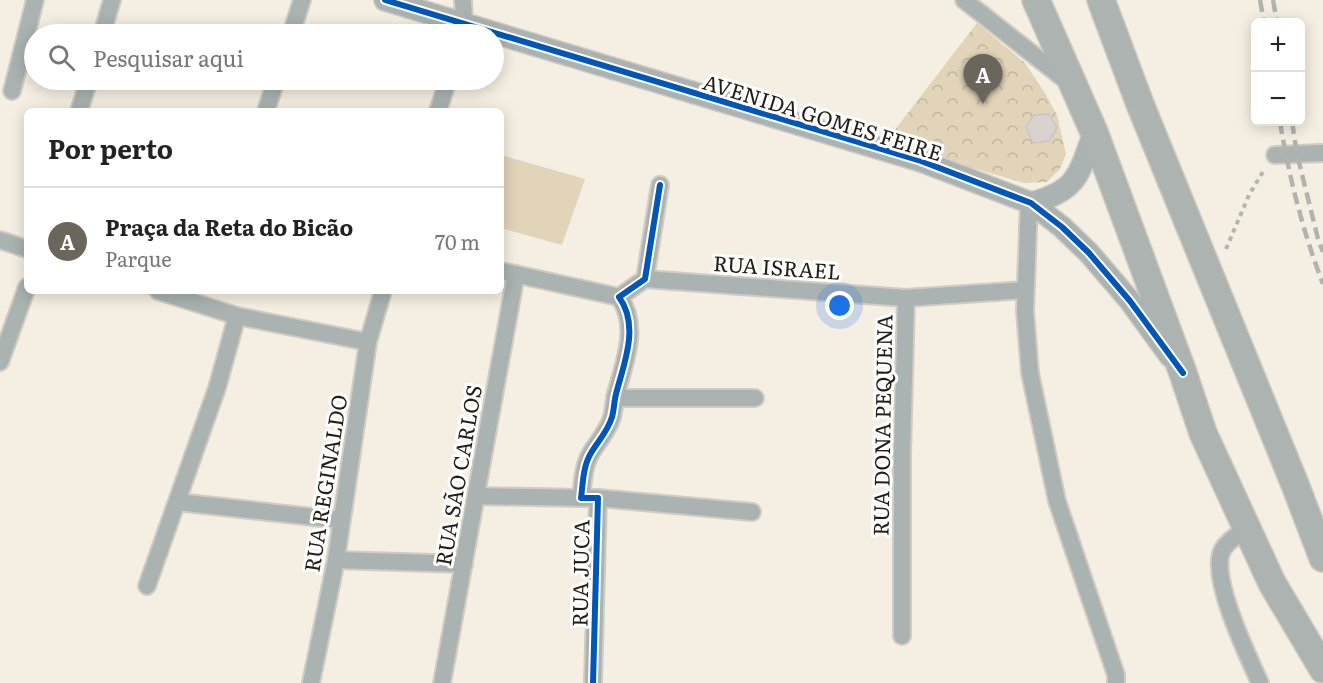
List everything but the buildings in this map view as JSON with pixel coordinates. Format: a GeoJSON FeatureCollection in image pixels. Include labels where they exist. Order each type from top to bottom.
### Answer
{"type":"FeatureCollection","features":[{"type":"Feature","properties":{"kind":"main road"},"geometry":{"type":"LineString","coordinates":[[1036,0],[1094,132],[1183,373],[1203,434],[1245,529],[1272,583],[1323,669]]}},
{"type":"Feature","properties":{"kind":"main road"},"geometry":{"type":"LineString","coordinates":[[1101,0],[1140,104],[1323,558]]}},
{"type":"Feature","properties":{"kind":"street"},"geometry":{"type":"LineString","coordinates":[[29,24],[35,0]]}},
{"type":"Feature","properties":{"kind":"street"},"geometry":{"type":"LineString","coordinates":[[105,24],[112,0]]}},
{"type":"Feature","properties":{"kind":"street"},"geometry":{"type":"LineString","coordinates":[[294,24],[302,0]]}},
{"type":"Feature","properties":{"kind":"street","name":"AVENIDA GOMES FEIRE"},"geometry":{"type":"LineString","coordinates":[[384,0],[449,24]]}},
{"type":"Feature","properties":{"kind":"street"},"geometry":{"type":"LineString","coordinates":[[463,24],[464,0]]}},
{"type":"Feature","properties":{"kind":"street"},"geometry":{"type":"LineString","coordinates":[[964,0],[1074,87]]}},
{"type":"Feature","properties":{"kind":"street","name":"AVENIDA GOMES FEIRE"},"geometry":{"type":"LineString","coordinates":[[504,41],[921,161],[1030,203],[1062,226],[1089,254],[1130,301],[1183,373]]}},
{"type":"Feature","properties":{"kind":"street"},"geometry":{"type":"LineString","coordinates":[[12,91],[24,44]]}},
{"type":"Feature","properties":{"kind":"street"},"geometry":{"type":"LineString","coordinates":[[80,108],[85,90]]}},
{"type":"Feature","properties":{"kind":"street"},"geometry":{"type":"LineString","coordinates":[[267,108],[273,90]]}},
{"type":"Feature","properties":{"kind":"street"},"geometry":{"type":"LineString","coordinates":[[439,108],[445,90]]}},
{"type":"Feature","properties":{"kind":"street"},"geometry":{"type":"LineString","coordinates":[[1094,132],[1081,170],[1074,181],[1049,198],[1030,203],[1025,290],[1030,373],[1057,501],[1116,675],[1116,683]]}},
{"type":"Feature","properties":{"kind":"street"},"geometry":{"type":"LineString","coordinates":[[1275,155],[1323,153]]}},
{"type":"Feature","properties":{"kind":"street"},"geometry":{"type":"LineString","coordinates":[[508,273],[619,297],[645,279],[660,185]]}},
{"type":"Feature","properties":{"kind":"street"},"geometry":{"type":"LineString","coordinates":[[0,240],[24,248]]}},
{"type":"Feature","properties":{"kind":"street","name":"RUA SÃO CARLOS"},"geometry":{"type":"LineString","coordinates":[[442,683],[476,496],[508,273]]}},
{"type":"Feature","properties":{"kind":"street","name":"RUA ISRAEL"},"geometry":{"type":"LineString","coordinates":[[645,279],[906,298]]}},
{"type":"Feature","properties":{"kind":"street","name":"RUA DONA PEQUENA"},"geometry":{"type":"LineString","coordinates":[[902,636],[902,454],[906,298],[1025,290]]}},
{"type":"Feature","properties":{"kind":"street"},"geometry":{"type":"LineString","coordinates":[[0,362],[24,294]]}},
{"type":"Feature","properties":{"kind":"street"},"geometry":{"type":"LineString","coordinates":[[167,294],[237,316],[368,342]]}},
{"type":"Feature","properties":{"kind":"street","name":"RUA REGINALDO"},"geometry":{"type":"LineString","coordinates":[[311,683],[336,560],[368,342],[382,294]]}},
{"type":"Feature","properties":{"kind":"street","name":"RUA JUCA"},"geometry":{"type":"LineString","coordinates":[[593,683],[598,498],[581,498],[586,464],[612,417],[628,351],[629,319],[625,305],[619,297]]}},
{"type":"Feature","properties":{"kind":"street"},"geometry":{"type":"LineString","coordinates":[[147,585],[217,388],[237,316]]}},
{"type":"Feature","properties":{"kind":"street"},"geometry":{"type":"LineString","coordinates":[[615,398],[755,398]]}},
{"type":"Feature","properties":{"kind":"street"},"geometry":{"type":"LineString","coordinates":[[476,496],[581,498]]}},
{"type":"Feature","properties":{"kind":"street"},"geometry":{"type":"LineString","coordinates":[[598,498],[752,512]]}},
{"type":"Feature","properties":{"kind":"street"},"geometry":{"type":"LineString","coordinates":[[177,502],[341,520]]}},
{"type":"Feature","properties":{"kind":"street"},"geometry":{"type":"LineString","coordinates":[[1245,529],[1228,543],[1222,552],[1219,566],[1223,588],[1237,628],[1260,683]]}},
{"type":"Feature","properties":{"kind":"street"},"geometry":{"type":"LineString","coordinates":[[336,560],[464,564]]}},
{"type":"Feature","properties":{"kind":"path"},"geometry":{"type":"LineString","coordinates":[[1210,273],[1220,262],[1233,237],[1249,195],[1263,170],[1275,155]]}},
{"type":"Feature","properties":{"kind":"green space"},"geometry":{"type":"Polygon","coordinates":[[[977,23],[1025,63],[1057,115],[1066,154],[1060,169],[1047,182],[1024,183],[959,164],[891,135],[977,23]]]}},
{"type":"Feature","properties":{"kind":"green space"},"geometry":{"type":"Polygon","coordinates":[[[504,156],[585,179],[562,245],[504,229],[504,156]]]}},
{"type":"Feature","properties":{"kind":"railway"},"geometry":{"type":"LineString","coordinates":[[1260,0],[1263,18]]}},
{"type":"Feature","properties":{"kind":"railway"},"geometry":{"type":"LineString","coordinates":[[1273,0],[1276,18]]}},
{"type":"Feature","properties":{"kind":"railway"},"geometry":{"type":"LineString","coordinates":[[1281,126],[1297,204],[1323,284]]}},
{"type":"Feature","properties":{"kind":"railway"},"geometry":{"type":"LineString","coordinates":[[1293,126],[1297,154],[1323,252]]}},
{"type":"Feature","properties":{"kind":"cycle path"},"geometry":{"type":"LineString","coordinates":[[385,0],[465,24]]}},
{"type":"Feature","properties":{"kind":"cycle path"},"geometry":{"type":"LineString","coordinates":[[504,36],[921,161],[1031,203],[1062,227],[1089,253],[1130,301],[1183,373]]}},
{"type":"Feature","properties":{"kind":"cycle path"},"geometry":{"type":"LineString","coordinates":[[593,683],[598,498],[581,498],[583,481],[588,458],[612,417],[626,357],[629,332],[629,320],[619,297],[645,279],[660,185]]}},
{"type":"Feature","properties":{"kind":"place","name":"Praça da Reta do Bicão"},"geometry":{"type":"Point","coordinates":[983,104]}}]}
